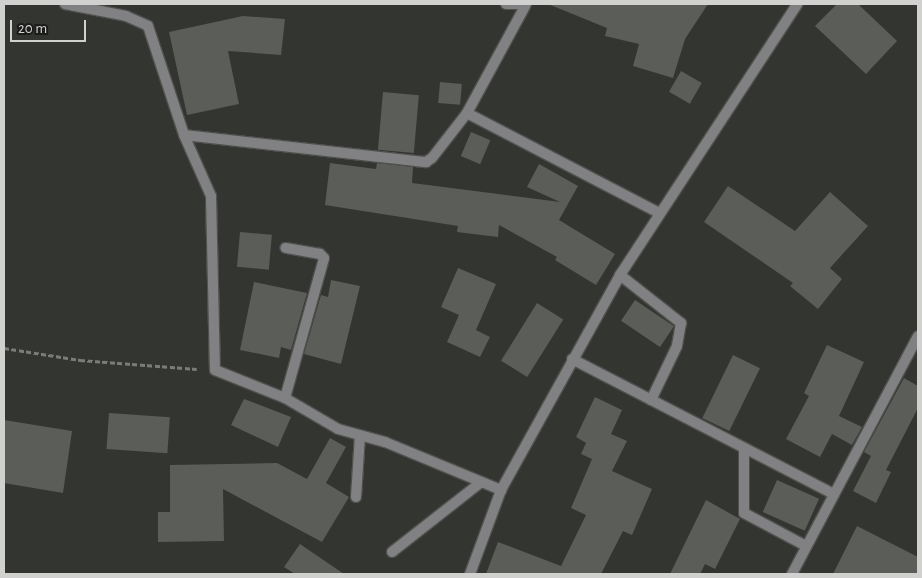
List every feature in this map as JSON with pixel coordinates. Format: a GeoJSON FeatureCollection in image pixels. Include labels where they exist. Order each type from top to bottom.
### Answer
{"type":"FeatureCollection","features":[{"type":"Feature","properties":{"kind":"street"},"geometry":{"type":"LineString","coordinates":[[65,4],[126,16],[148,26],[184,135],[214,212],[215,370],[246,379],[285,398],[338,429],[385,442],[480,483],[501,490]]}},
{"type":"Feature","properties":{"kind":"street"},"geometry":{"type":"LineString","coordinates":[[184,135],[426,162],[432,158],[467,113],[525,5],[506,4]]}},
{"type":"Feature","properties":{"kind":"street"},"geometry":{"type":"LineString","coordinates":[[470,574],[501,490],[620,275],[797,4]]}},
{"type":"Feature","properties":{"kind":"street"},"geometry":{"type":"LineString","coordinates":[[467,113],[659,213]]}},
{"type":"Feature","properties":{"kind":"street"},"geometry":{"type":"LineString","coordinates":[[285,398],[324,258],[320,254],[286,248]]}},
{"type":"Feature","properties":{"kind":"street"},"geometry":{"type":"LineString","coordinates":[[620,275],[681,323],[677,346],[651,400]]}},
{"type":"Feature","properties":{"kind":"street"},"geometry":{"type":"LineString","coordinates":[[792,574],[918,336]]}},
{"type":"Feature","properties":{"kind":"street"},"geometry":{"type":"LineString","coordinates":[[572,360],[744,450],[834,494]]}},
{"type":"Feature","properties":{"kind":"street"},"geometry":{"type":"LineString","coordinates":[[356,497],[360,435]]}},
{"type":"Feature","properties":{"kind":"street"},"geometry":{"type":"LineString","coordinates":[[744,450],[744,513],[806,546]]}},
{"type":"Feature","properties":{"kind":"street"},"geometry":{"type":"LineString","coordinates":[[392,552],[480,483]]}},
{"type":"Feature","properties":{"kind":"path"},"geometry":{"type":"LineString","coordinates":[[4,348],[80,360],[215,370]]}},
{"type":"Feature","properties":{"kind":"building"},"geometry":{"type":"Polygon","coordinates":[[[548,4],[708,4],[685,39],[673,78],[633,66],[639,44],[605,36],[607,28],[548,4]]]}},
{"type":"Feature","properties":{"kind":"building"},"geometry":{"type":"Polygon","coordinates":[[[837,4],[858,4],[897,41],[866,74],[815,26],[837,4]]]}},
{"type":"Feature","properties":{"kind":"building"},"geometry":{"type":"Polygon","coordinates":[[[243,16],[285,19],[281,55],[228,51],[239,104],[187,115],[169,32],[243,16]]]}},
{"type":"Feature","properties":{"kind":"building"},"geometry":{"type":"Polygon","coordinates":[[[681,71],[702,83],[690,104],[669,92],[681,71]]]}},
{"type":"Feature","properties":{"kind":"building"},"geometry":{"type":"Polygon","coordinates":[[[440,82],[462,84],[460,105],[438,103],[440,82]]]}},
{"type":"Feature","properties":{"kind":"building"},"geometry":{"type":"Polygon","coordinates":[[[383,92],[419,95],[414,153],[378,150],[383,92]]]}},
{"type":"Feature","properties":{"kind":"building"},"geometry":{"type":"Polygon","coordinates":[[[471,132],[490,140],[480,164],[461,156],[471,132]]]}},
{"type":"Feature","properties":{"kind":"building"},"geometry":{"type":"Polygon","coordinates":[[[330,163],[376,169],[377,163],[413,167],[412,183],[560,202],[527,187],[539,164],[578,186],[559,220],[615,254],[596,285],[555,260],[557,257],[499,225],[498,237],[457,232],[458,226],[325,205],[330,163]]]}},
{"type":"Feature","properties":{"kind":"building"},"geometry":{"type":"Polygon","coordinates":[[[728,186],[795,231],[830,192],[868,226],[830,268],[842,279],[818,309],[790,286],[793,283],[704,222],[728,186]]]}},
{"type":"Feature","properties":{"kind":"building"},"geometry":{"type":"Polygon","coordinates":[[[240,232],[272,235],[269,270],[237,267],[240,232]]]}},
{"type":"Feature","properties":{"kind":"building"},"geometry":{"type":"Polygon","coordinates":[[[458,268],[496,284],[476,330],[490,337],[480,357],[447,342],[459,315],[441,307],[458,268]]]}},
{"type":"Feature","properties":{"kind":"building"},"geometry":{"type":"Polygon","coordinates":[[[331,280],[360,286],[341,364],[304,354],[321,295],[328,297],[331,280]]]}},
{"type":"Feature","properties":{"kind":"building"},"geometry":{"type":"Polygon","coordinates":[[[254,282],[307,293],[291,350],[281,347],[279,358],[240,350],[254,282]]]}},
{"type":"Feature","properties":{"kind":"building"},"geometry":{"type":"Polygon","coordinates":[[[635,300],[674,326],[660,347],[621,321],[635,300]]]}},
{"type":"Feature","properties":{"kind":"building"},"geometry":{"type":"Polygon","coordinates":[[[537,303],[563,319],[527,377],[501,361],[537,303]]]}},
{"type":"Feature","properties":{"kind":"building"},"geometry":{"type":"Polygon","coordinates":[[[827,345],[864,362],[839,416],[862,427],[852,445],[832,434],[820,457],[786,439],[809,396],[804,393],[827,345]]]}},
{"type":"Feature","properties":{"kind":"building"},"geometry":{"type":"Polygon","coordinates":[[[733,355],[760,368],[729,431],[702,418],[733,355]]]}},
{"type":"Feature","properties":{"kind":"building"},"geometry":{"type":"Polygon","coordinates":[[[904,378],[918,386],[918,408],[886,470],[891,472],[876,503],[853,491],[871,456],[864,452],[904,378]]]}},
{"type":"Feature","properties":{"kind":"building"},"geometry":{"type":"Polygon","coordinates":[[[595,397],[622,410],[611,434],[627,441],[612,471],[652,489],[632,535],[623,531],[601,574],[486,574],[498,542],[561,566],[586,515],[571,508],[592,459],[581,454],[586,443],[576,437],[595,397]]]}},
{"type":"Feature","properties":{"kind":"building"},"geometry":{"type":"Polygon","coordinates":[[[244,399],[291,417],[278,447],[231,425],[244,399]]]}},
{"type":"Feature","properties":{"kind":"building"},"geometry":{"type":"Polygon","coordinates":[[[109,413],[170,417],[167,453],[106,449],[109,413]]]}},
{"type":"Feature","properties":{"kind":"building"},"geometry":{"type":"Polygon","coordinates":[[[4,420],[72,431],[63,493],[4,483],[4,420]]]}},
{"type":"Feature","properties":{"kind":"building"},"geometry":{"type":"Polygon","coordinates":[[[330,438],[346,447],[326,483],[349,497],[322,542],[223,489],[224,541],[158,542],[158,512],[170,512],[170,465],[277,463],[307,479],[330,438]]]}},
{"type":"Feature","properties":{"kind":"building"},"geometry":{"type":"Polygon","coordinates":[[[777,480],[819,499],[805,531],[763,512],[777,480]]]}},
{"type":"Feature","properties":{"kind":"building"},"geometry":{"type":"Polygon","coordinates":[[[706,500],[740,519],[715,569],[705,564],[700,574],[670,574],[706,500]]]}},
{"type":"Feature","properties":{"kind":"building"},"geometry":{"type":"Polygon","coordinates":[[[857,526],[918,557],[918,574],[833,574],[857,526]]]}},
{"type":"Feature","properties":{"kind":"building"},"geometry":{"type":"Polygon","coordinates":[[[300,544],[344,574],[295,574],[284,567],[300,544]]]}}]}
